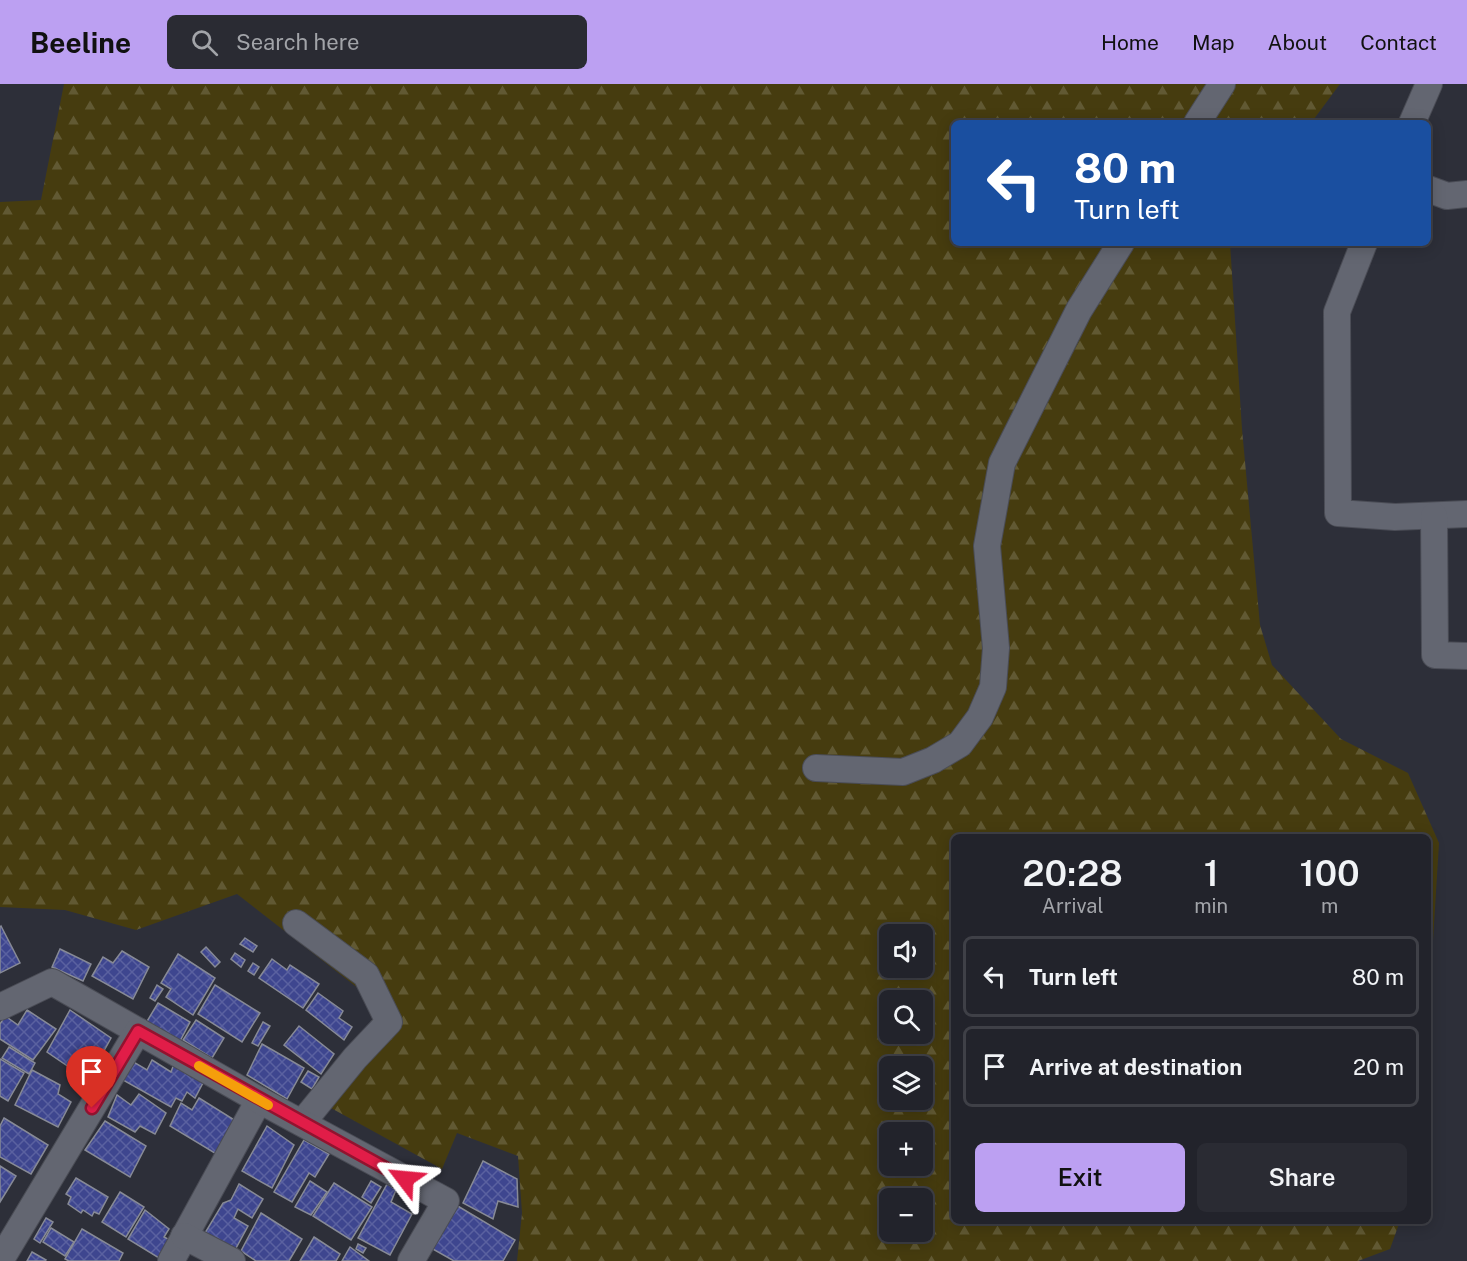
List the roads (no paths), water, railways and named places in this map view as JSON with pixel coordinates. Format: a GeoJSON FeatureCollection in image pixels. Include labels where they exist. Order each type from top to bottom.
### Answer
{"type":"FeatureCollection","features":[{"type":"Feature","properties":{"kind":"street"},"geometry":{"type":"LineString","coordinates":[[1199,120],[1221,84]]}},
{"type":"Feature","properties":{"kind":"street"},"geometry":{"type":"LineString","coordinates":[[1413,120],[1429,84]]}},
{"type":"Feature","properties":{"kind":"street"},"geometry":{"type":"LineString","coordinates":[[1431,190],[1447,196],[1467,194]]}},
{"type":"Feature","properties":{"kind":"street"},"geometry":{"type":"LineString","coordinates":[[816,768],[903,772],[933,760],[960,744],[980,717],[993,687],[996,648],[987,546],[1002,464],[1079,310],[1119,246]]}},
{"type":"Feature","properties":{"kind":"street"},"geometry":{"type":"LineString","coordinates":[[1363,246],[1337,312],[1338,513],[1395,517],[1467,514]]}},
{"type":"Feature","properties":{"kind":"street"},"geometry":{"type":"LineString","coordinates":[[1434,516],[1435,655],[1467,656]]}},
{"type":"Feature","properties":{"kind":"street"},"geometry":{"type":"LineString","coordinates":[[296,923],[366,975],[389,1022],[355,1058],[302,1123]]}},
{"type":"Feature","properties":{"kind":"street"},"geometry":{"type":"LineString","coordinates":[[0,1007],[52,982],[259,1100],[446,1201],[411,1261]]}},
{"type":"Feature","properties":{"kind":"street"},"geometry":{"type":"LineString","coordinates":[[0,1261],[138,1031]]}},
{"type":"Feature","properties":{"kind":"street"},"geometry":{"type":"LineString","coordinates":[[171,1261],[259,1100]]}},
{"type":"Feature","properties":{"kind":"street"},"geometry":{"type":"LineString","coordinates":[[184,1236],[232,1261]]}}]}
